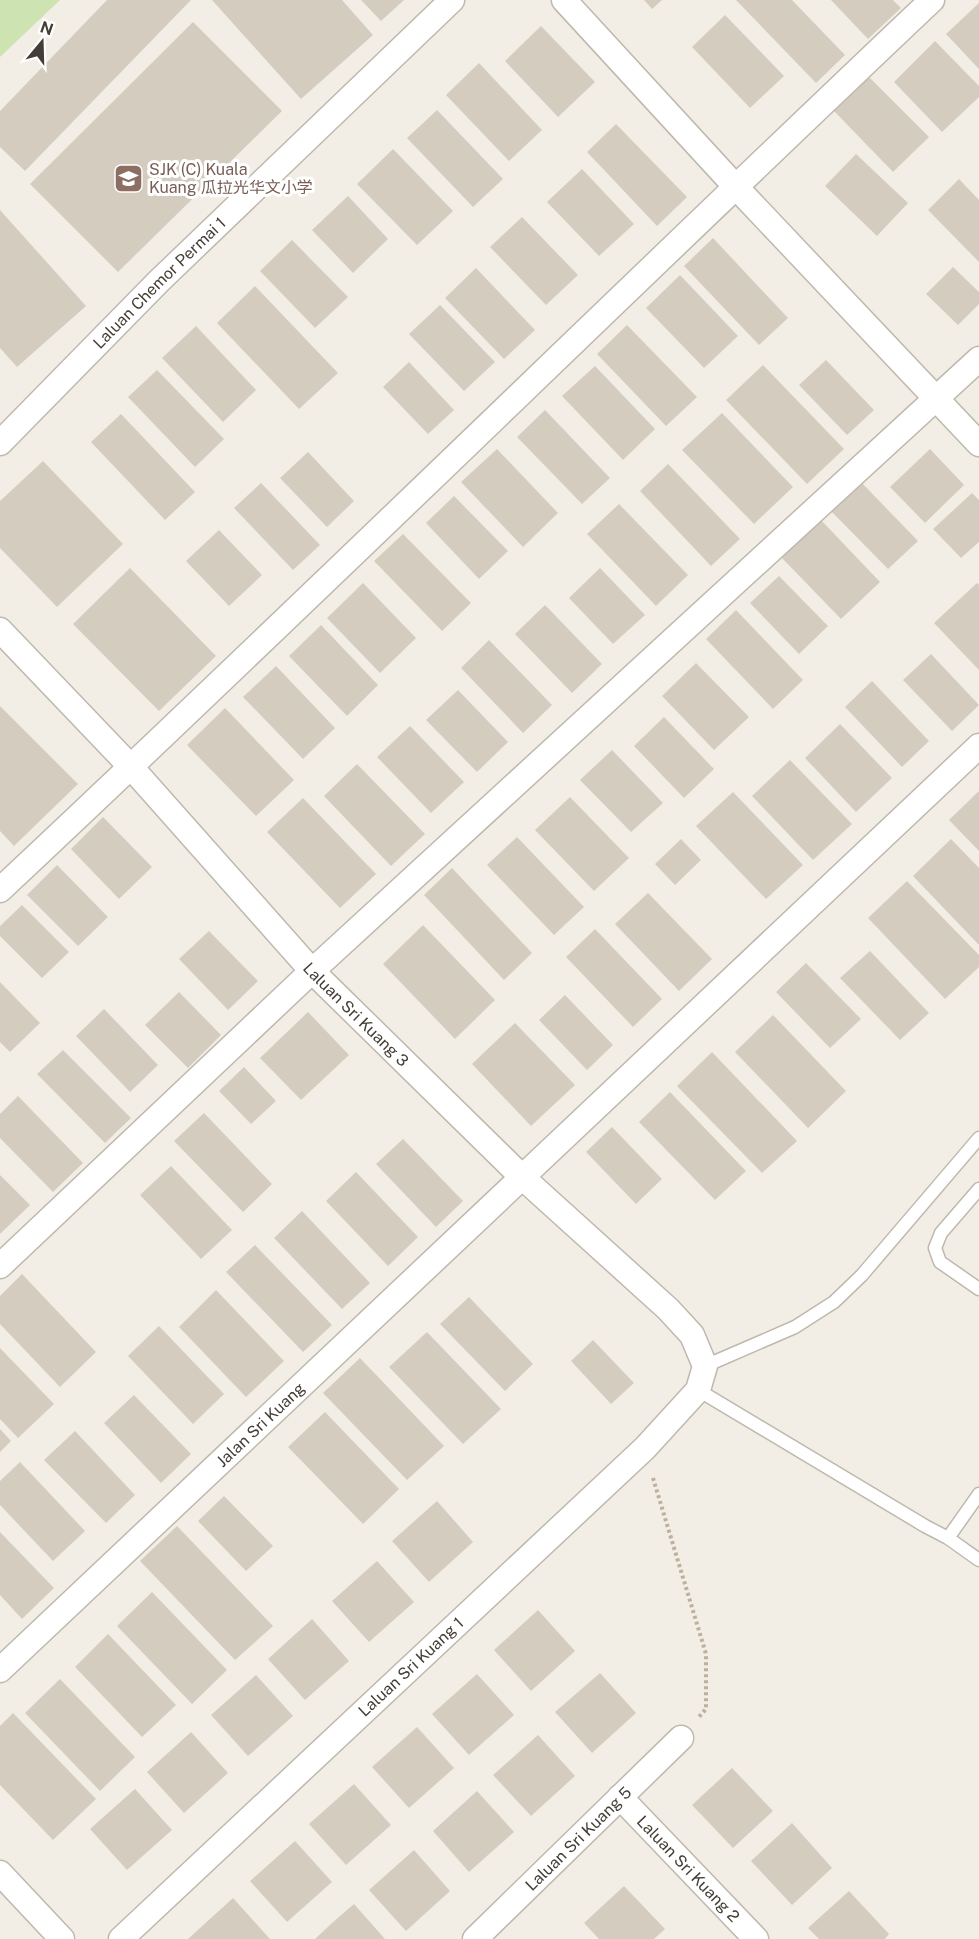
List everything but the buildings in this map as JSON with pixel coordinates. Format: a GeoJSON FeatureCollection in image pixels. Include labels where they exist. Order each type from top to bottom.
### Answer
{"type":"FeatureCollection","features":[{"type":"Feature","properties":{"kind":"street","name":"Laluan Chemor Permai 1"},"geometry":{"type":"LineString","coordinates":[[0,443],[159,281],[452,0]]}},
{"type":"Feature","properties":{"kind":"street"},"geometry":{"type":"LineString","coordinates":[[564,0],[735,186],[979,444]]}},
{"type":"Feature","properties":{"kind":"street"},"geometry":{"type":"LineString","coordinates":[[0,890],[735,186],[933,0]]}},
{"type":"Feature","properties":{"kind":"street"},"geometry":{"type":"LineString","coordinates":[[0,1266],[312,972],[979,359]]}},
{"type":"Feature","properties":{"kind":"street","name":"Laluan Sri Kuang 3"},"geometry":{"type":"LineString","coordinates":[[0,630],[131,767],[312,972],[522,1177],[668,1309],[692,1335],[705,1366]]}},
{"type":"Feature","properties":{"kind":"street","name":"Jalan Sri Kuang"},"geometry":{"type":"LineString","coordinates":[[0,1670],[979,746]]}},
{"type":"Feature","properties":{"kind":"street"},"geometry":{"type":"LineString","coordinates":[[698,1390],[705,1366]]}},
{"type":"Feature","properties":{"kind":"street","name":"Laluan Sri Kuang 1"},"geometry":{"type":"LineString","coordinates":[[121,1939],[645,1448],[698,1390]]}},
{"type":"Feature","properties":{"kind":"street","name":"Laluan Sri Kuang 5"},"geometry":{"type":"LineString","coordinates":[[475,1939],[681,1738]]}},
{"type":"Feature","properties":{"kind":"street","name":"Laluan Sri Kuang 2"},"geometry":{"type":"LineString","coordinates":[[621,1797],[756,1939]]}},
{"type":"Feature","properties":{"kind":"street"},"geometry":{"type":"LineString","coordinates":[[0,1873],[62,1939]]}},
{"type":"Feature","properties":{"kind":"lane"},"geometry":{"type":"LineString","coordinates":[[705,1366],[795,1327],[834,1302],[862,1275],[979,1138]]}},
{"type":"Feature","properties":{"kind":"lane"},"geometry":{"type":"LineString","coordinates":[[979,1189],[941,1233],[935,1248],[940,1262],[979,1289]]}},
{"type":"Feature","properties":{"kind":"lane"},"geometry":{"type":"LineString","coordinates":[[698,1390],[948,1538],[979,1560]]}},
{"type":"Feature","properties":{"kind":"lane"},"geometry":{"type":"LineString","coordinates":[[948,1538],[979,1494]]}},
{"type":"Feature","properties":{"kind":"path"},"geometry":{"type":"LineString","coordinates":[[645,1448],[706,1654],[706,1709],[681,1738]]}},
{"type":"Feature","properties":{"kind":"green space"},"geometry":{"type":"Polygon","coordinates":[[[0,0],[60,0],[0,57],[0,0]]]}},
{"type":"Feature","properties":{"kind":"place","name":"SJK (C) Kuala Kuang 瓜拉光华文小学"},"geometry":{"type":"Point","coordinates":[128,178]}}]}
